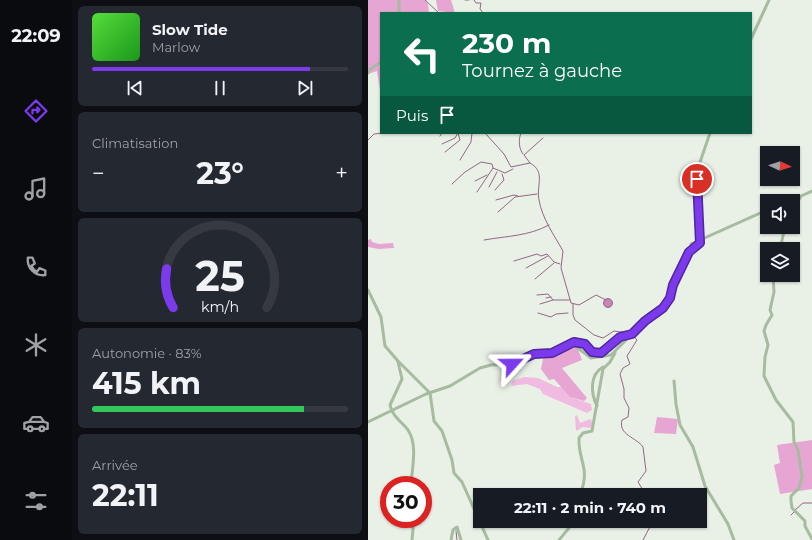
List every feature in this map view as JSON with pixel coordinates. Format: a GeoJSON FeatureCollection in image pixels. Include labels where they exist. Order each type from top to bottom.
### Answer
{"type":"FeatureCollection","features":[{"type":"Feature","properties":{"kind":"street"},"geometry":{"type":"LineString","coordinates":[[400,0],[400,12]]}},
{"type":"Feature","properties":{"kind":"street"},"geometry":{"type":"LineString","coordinates":[[752,37],[769,0]]}},
{"type":"Feature","properties":{"kind":"street"},"geometry":{"type":"LineString","coordinates":[[368,73],[369,70],[380,63]]}},
{"type":"Feature","properties":{"kind":"street"},"geometry":{"type":"LineString","coordinates":[[597,406],[594,400],[592,386],[595,374],[610,362],[616,351],[632,334],[668,302],[689,252],[700,243],[697,171],[710,134]]}},
{"type":"Feature","properties":{"kind":"street"},"geometry":{"type":"LineString","coordinates":[[801,196],[812,191]]}},
{"type":"Feature","properties":{"kind":"street"},"geometry":{"type":"LineString","coordinates":[[692,244],[760,213]]}},
{"type":"Feature","properties":{"kind":"street"},"geometry":{"type":"LineString","coordinates":[[773,282],[772,316],[764,331],[768,345],[764,376],[776,400],[794,422],[794,442],[798,450],[802,477],[799,488],[791,496],[792,508],[805,521],[805,526],[812,539]]}},
{"type":"Feature","properties":{"kind":"street"},"geometry":{"type":"LineString","coordinates":[[368,290],[381,317],[385,346],[430,393],[434,421],[442,431],[452,460],[454,473],[462,482],[488,540]]}},
{"type":"Feature","properties":{"kind":"street"},"geometry":{"type":"LineString","coordinates":[[368,422],[391,409],[450,386],[480,368],[491,365],[512,364],[534,354],[552,353],[578,341],[592,352],[598,354],[603,352],[620,337],[632,334]]}},
{"type":"Feature","properties":{"kind":"street"},"geometry":{"type":"LineString","coordinates":[[571,343],[591,358],[606,357],[616,351]]}},
{"type":"Feature","properties":{"kind":"street"},"geometry":{"type":"LineString","coordinates":[[398,361],[402,379],[390,402],[391,409],[408,431],[413,441],[411,476]]}},
{"type":"Feature","properties":{"kind":"street"},"geometry":{"type":"LineString","coordinates":[[582,488],[585,480],[585,472],[579,438],[583,432],[592,431],[602,374],[605,367]]}},
{"type":"Feature","properties":{"kind":"street"},"geometry":{"type":"LineString","coordinates":[[674,381],[680,425],[693,447],[706,486],[728,524],[734,540]]}},
{"type":"Feature","properties":{"kind":"street"},"geometry":{"type":"LineString","coordinates":[[451,540],[453,530],[457,527],[461,540]]}},
{"type":"Feature","properties":{"kind":"street"},"geometry":{"type":"LineString","coordinates":[[412,540],[413,528]]}},
{"type":"Feature","properties":{"kind":"street"},"geometry":{"type":"LineString","coordinates":[[559,540],[569,528]]}},
{"type":"Feature","properties":{"kind":"shaded area"},"geometry":{"type":"Polygon","coordinates":[[[368,0],[425,0],[428,4],[429,12],[380,12],[380,90],[377,71],[368,74],[368,0]]]}},
{"type":"Feature","properties":{"kind":"shaded area"},"geometry":{"type":"Polygon","coordinates":[[[436,0],[451,0],[455,12],[438,11],[436,0]]]}},
{"type":"Feature","properties":{"kind":"shaded area"},"geometry":{"type":"Polygon","coordinates":[[[371,239],[372,242],[379,244],[393,243],[394,248],[379,249],[368,247],[368,240],[371,239]]]}},
{"type":"Feature","properties":{"kind":"shaded area"},"geometry":{"type":"Polygon","coordinates":[[[608,298],[613,303],[608,308],[603,303],[608,298]]]}},
{"type":"Feature","properties":{"kind":"shaded area"},"geometry":{"type":"Polygon","coordinates":[[[577,347],[582,360],[562,368],[587,398],[584,401],[570,397],[554,379],[549,380],[541,369],[543,359],[577,347]]]}},
{"type":"Feature","properties":{"kind":"shaded area"},"geometry":{"type":"Polygon","coordinates":[[[524,377],[538,378],[557,387],[562,387],[570,397],[591,404],[592,410],[587,413],[543,394],[540,389],[527,384],[511,386],[512,381],[524,377]]]}},
{"type":"Feature","properties":{"kind":"shaded area"},"geometry":{"type":"Polygon","coordinates":[[[577,415],[580,423],[590,419],[593,422],[591,428],[583,427],[576,431],[575,416],[577,415]]]}},
{"type":"Feature","properties":{"kind":"shaded area"},"geometry":{"type":"Polygon","coordinates":[[[657,417],[678,419],[676,434],[654,433],[657,417]]]}},
{"type":"Feature","properties":{"kind":"shaded area"},"geometry":{"type":"Polygon","coordinates":[[[812,440],[812,489],[780,494],[774,465],[780,463],[777,445],[812,440]]]}},
{"type":"Feature","properties":{"kind":"waterway"},"geometry":{"type":"LineString","coordinates":[[425,0],[438,12]]}},
{"type":"Feature","properties":{"kind":"waterway"},"geometry":{"type":"LineString","coordinates":[[474,0],[476,3],[481,3],[480,9],[482,12]]}},
{"type":"Feature","properties":{"kind":"waterway"},"geometry":{"type":"LineString","coordinates":[[368,140],[374,134],[380,133]]}},
{"type":"Feature","properties":{"kind":"waterway"},"geometry":{"type":"LineString","coordinates":[[442,144],[455,138],[457,134]]}},
{"type":"Feature","properties":{"kind":"waterway"},"geometry":{"type":"LineString","coordinates":[[445,152],[460,140],[458,134]]}},
{"type":"Feature","properties":{"kind":"waterway"},"geometry":{"type":"LineString","coordinates":[[460,160],[471,142],[472,134]]}},
{"type":"Feature","properties":{"kind":"waterway"},"geometry":{"type":"LineString","coordinates":[[486,134],[504,154],[511,167],[530,163],[538,170],[539,200],[549,226],[563,251],[561,268],[571,303],[579,305],[596,295],[606,300]]}},
{"type":"Feature","properties":{"kind":"waterway"},"geometry":{"type":"LineString","coordinates":[[521,134],[519,144],[523,154]]}},
{"type":"Feature","properties":{"kind":"waterway"},"geometry":{"type":"LineString","coordinates":[[530,163],[524,155],[543,138]]}},
{"type":"Feature","properties":{"kind":"waterway"},"geometry":{"type":"LineString","coordinates":[[452,184],[465,172],[481,162],[492,164],[493,168]]}},
{"type":"Feature","properties":{"kind":"waterway"},"geometry":{"type":"LineString","coordinates":[[477,192],[493,168],[505,173],[513,169]]}},
{"type":"Feature","properties":{"kind":"waterway"},"geometry":{"type":"LineString","coordinates":[[489,187],[497,172]]}},
{"type":"Feature","properties":{"kind":"waterway"},"geometry":{"type":"LineString","coordinates":[[495,190],[504,180],[502,174]]}},
{"type":"Feature","properties":{"kind":"waterway"},"geometry":{"type":"LineString","coordinates":[[475,181],[487,175]]}},
{"type":"Feature","properties":{"kind":"waterway"},"geometry":{"type":"LineString","coordinates":[[498,212],[515,197],[537,194]]}},
{"type":"Feature","properties":{"kind":"waterway"},"geometry":{"type":"LineString","coordinates":[[496,200],[514,195],[518,196]]}},
{"type":"Feature","properties":{"kind":"waterway"},"geometry":{"type":"LineString","coordinates":[[484,240],[526,234],[549,225]]}},
{"type":"Feature","properties":{"kind":"waterway"},"geometry":{"type":"LineString","coordinates":[[514,261],[537,254],[541,256],[547,254],[554,262],[560,264]]}},
{"type":"Feature","properties":{"kind":"waterway"},"geometry":{"type":"LineString","coordinates":[[526,268],[548,256]]}},
{"type":"Feature","properties":{"kind":"waterway"},"geometry":{"type":"LineString","coordinates":[[535,279],[554,263]]}},
{"type":"Feature","properties":{"kind":"waterway"},"geometry":{"type":"LineString","coordinates":[[537,295],[548,294],[553,300],[570,300]]}},
{"type":"Feature","properties":{"kind":"waterway"},"geometry":{"type":"LineString","coordinates":[[546,298],[551,297]]}},
{"type":"Feature","properties":{"kind":"waterway"},"geometry":{"type":"LineString","coordinates":[[540,304],[553,300]]}},
{"type":"Feature","properties":{"kind":"waterway"},"geometry":{"type":"LineString","coordinates":[[573,304],[573,315],[575,320],[594,335],[603,338],[614,331],[629,331],[637,340],[627,356],[630,364],[623,368],[620,374],[624,389],[624,398],[629,408],[628,417],[622,420],[621,425],[625,432],[643,447],[646,471],[638,482],[642,488]]}},
{"type":"Feature","properties":{"kind":"waterway"},"geometry":{"type":"LineString","coordinates":[[538,313],[551,317],[556,314],[568,313]]}},
{"type":"Feature","properties":{"kind":"waterway"},"geometry":{"type":"LineString","coordinates":[[795,510],[803,503],[812,503]]}},
{"type":"Feature","properties":{"kind":"waterway"},"geometry":{"type":"LineString","coordinates":[[791,515],[794,512]]}},
{"type":"Feature","properties":{"kind":"waterway"},"geometry":{"type":"LineString","coordinates":[[643,540],[649,528]]}},
{"type":"Feature","properties":{"kind":"waterway"},"geometry":{"type":"LineString","coordinates":[[456,531],[457,540]]}},
{"type":"Feature","properties":{"kind":"route"},"geometry":{"type":"LineString","coordinates":[[512,364],[534,354],[552,353],[568,344],[578,341],[585,344],[592,352],[598,354],[601,353],[620,337],[625,334],[632,334],[650,316],[663,308],[670,298],[673,285],[682,271],[689,252],[700,243],[696,188],[697,179]]}}]}
